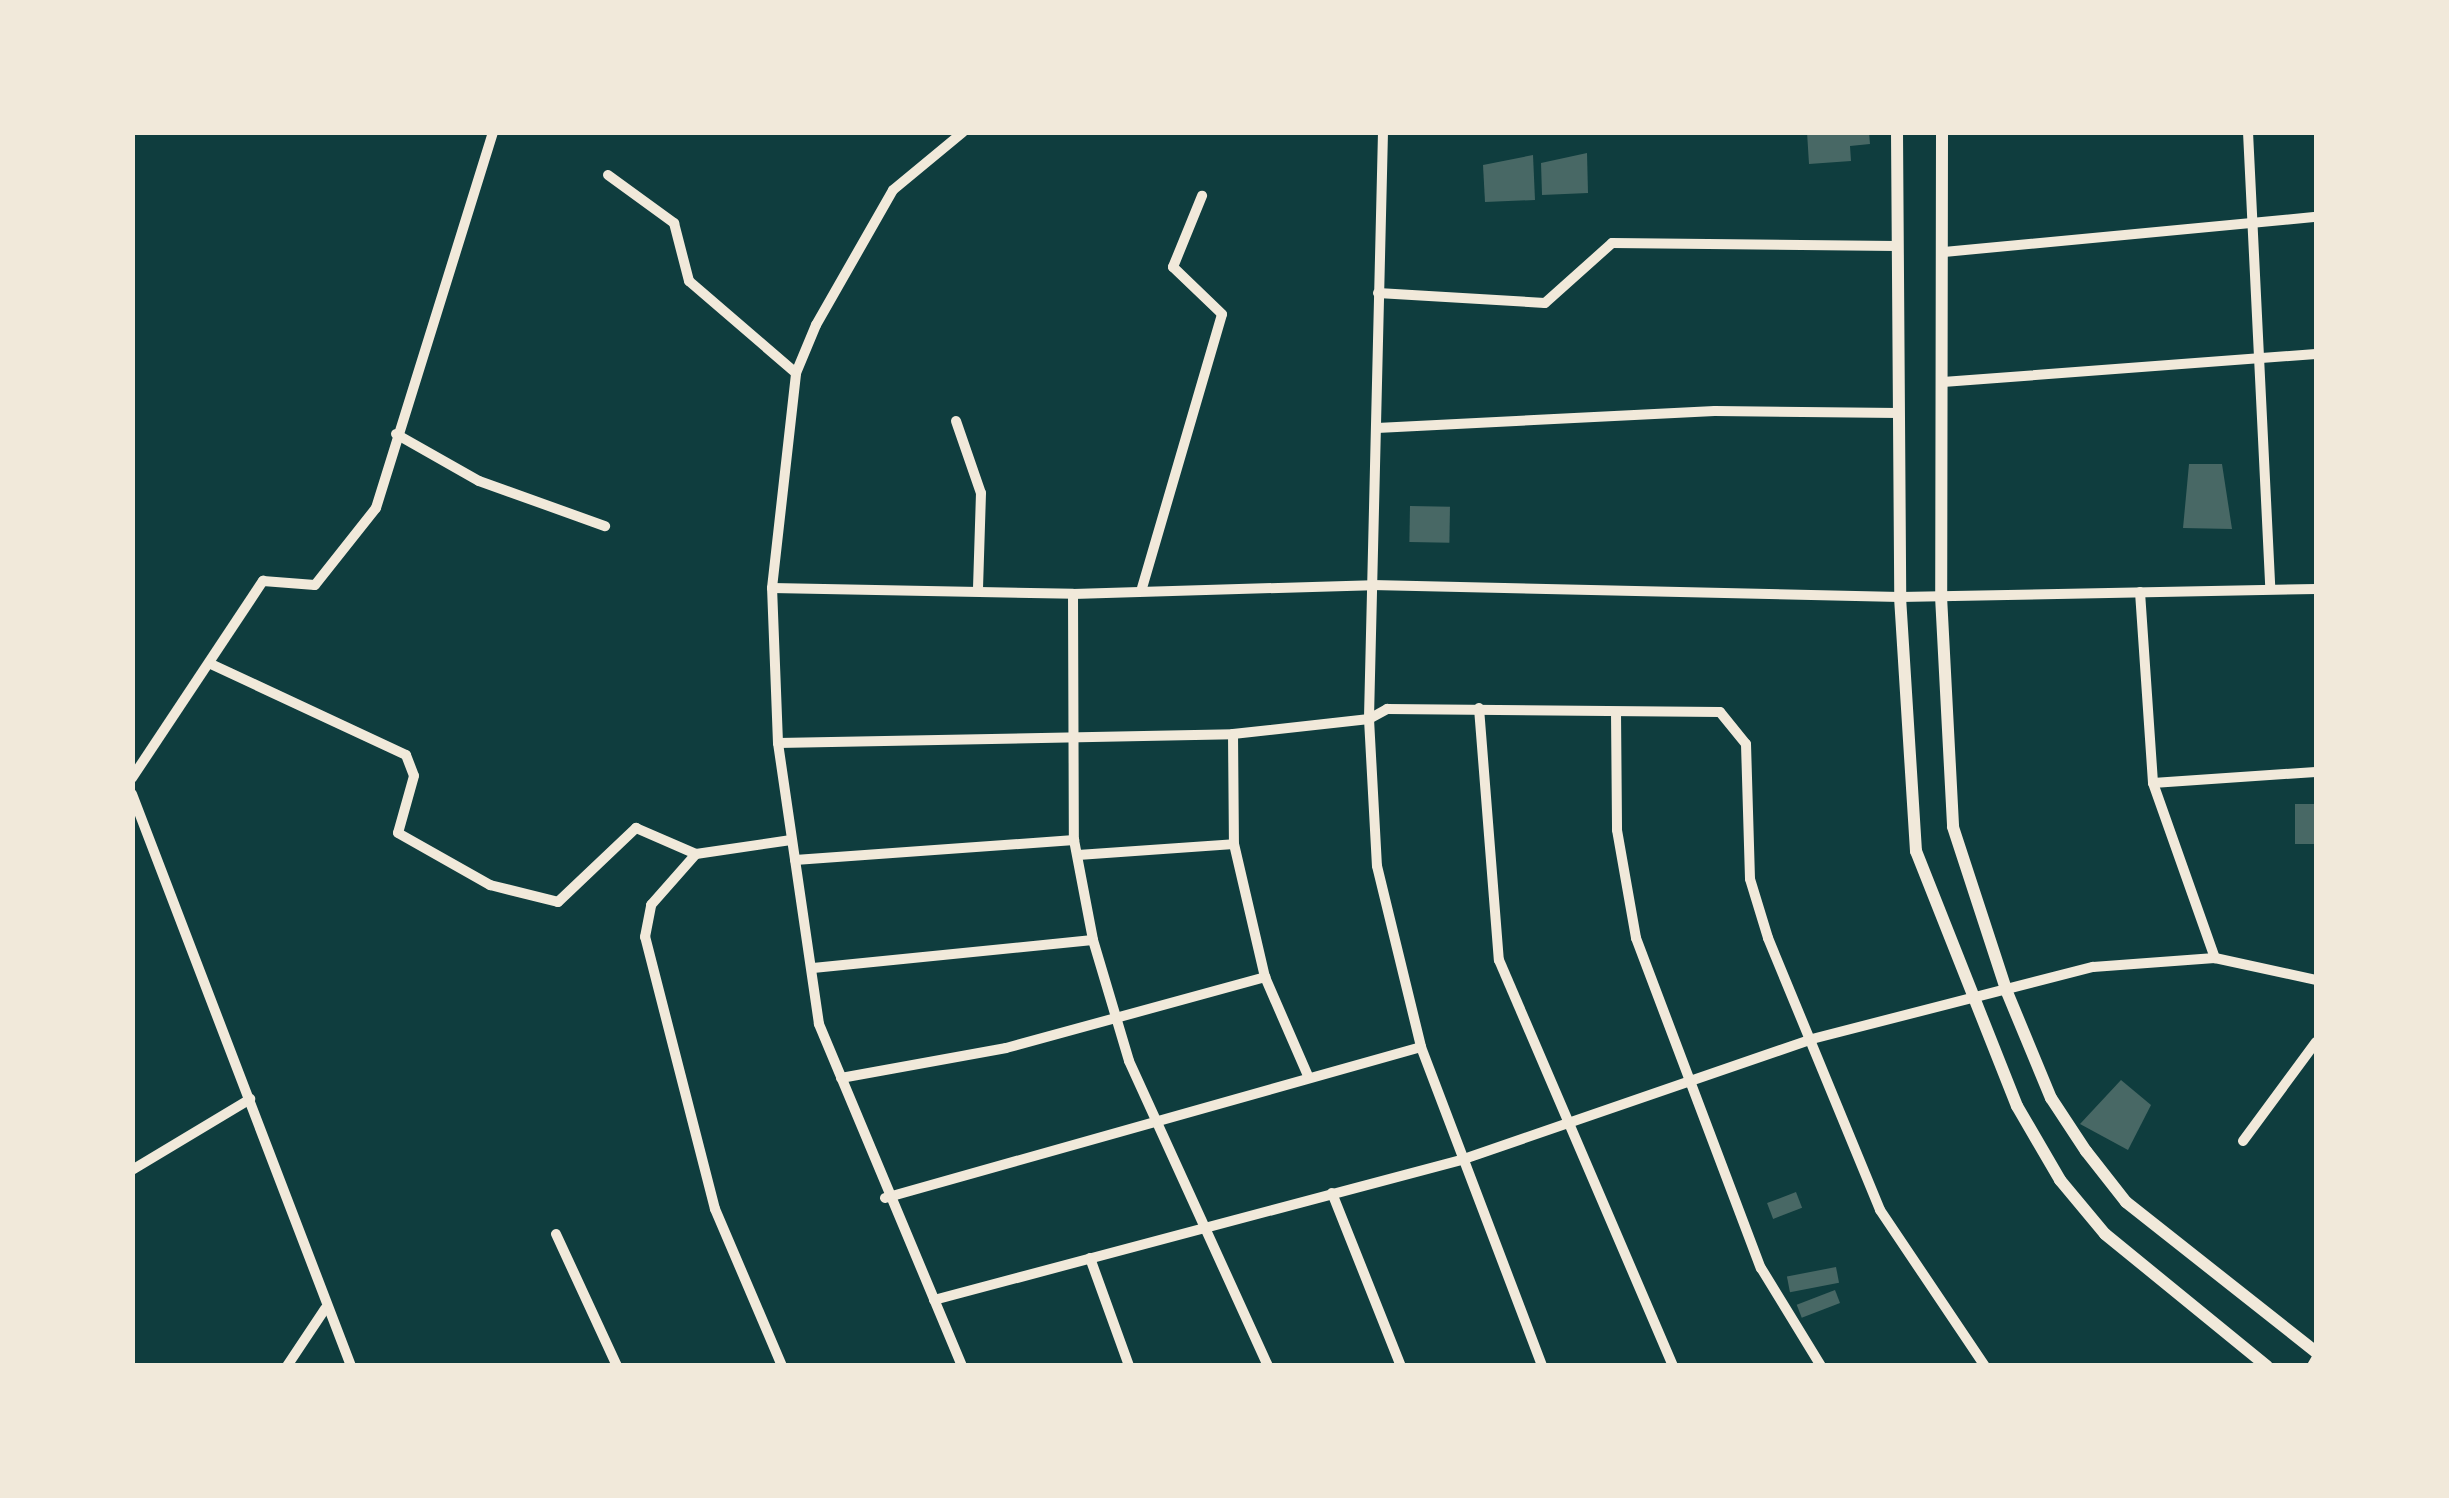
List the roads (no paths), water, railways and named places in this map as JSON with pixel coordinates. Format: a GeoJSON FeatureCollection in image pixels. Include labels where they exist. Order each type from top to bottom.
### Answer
{"type":"FeatureCollection","features":[{"type":"Feature","properties":{"kind":"street"},"geometry":{"type":"LineString","coordinates":[[132,778],[213,665],[264,581],[323,579],[376,508],[396,434],[494,132]]}},
{"type":"Feature","properties":{"kind":"street"},"geometry":{"type":"LineString","coordinates":[[962,1366],[885,1198],[819,1024],[778,743],[772,588],[796,373],[893,190],[963,132]]}},
{"type":"Feature","properties":{"kind":"street"},"geometry":{"type":"LineString","coordinates":[[1384,132],[1368,719],[1376,866],[1421,1046],[1542,1366]]}},
{"type":"Feature","properties":{"kind":"street"},"geometry":{"type":"LineString","coordinates":[[1897,132],[1900,597],[1906,804],[1972,1003],[2017,1106],[2104,1234],[2268,1366]]}},
{"type":"Feature","properties":{"kind":"street"},"geometry":{"type":"LineString","coordinates":[[1942,132],[1942,596],[1953,828],[2007,992],[2050,1098],[2126,1202],[2315,1359]]}},
{"type":"Feature","properties":{"kind":"street"},"geometry":{"type":"LineString","coordinates":[[2248,132],[2264,357],[2270,588]]}},
{"type":"Feature","properties":{"kind":"street"},"geometry":{"type":"LineString","coordinates":[[608,174],[674,223],[689,281],[796,373]]}},
{"type":"Feature","properties":{"kind":"street"},"geometry":{"type":"LineString","coordinates":[[1142,588],[1222,314],[1172,267],[1202,196]]}},
{"type":"Feature","properties":{"kind":"street"},"geometry":{"type":"LineString","coordinates":[[1944,252],[2316,218]]}},
{"type":"Feature","properties":{"kind":"street"},"geometry":{"type":"LineString","coordinates":[[1378,293],[1545,303],[1612,243],[1896,246]]}},
{"type":"Feature","properties":{"kind":"street"},"geometry":{"type":"LineString","coordinates":[[1942,382],[2316,354]]}},
{"type":"Feature","properties":{"kind":"street"},"geometry":{"type":"LineString","coordinates":[[1377,428],[1715,411],[1898,414]]}},
{"type":"Feature","properties":{"kind":"street"},"geometry":{"type":"LineString","coordinates":[[956,421],[980,493],[978,591]]}},
{"type":"Feature","properties":{"kind":"street"},"geometry":{"type":"LineString","coordinates":[[396,434],[479,481],[606,526]]}},
{"type":"Feature","properties":{"kind":"street"},"geometry":{"type":"LineString","coordinates":[[772,588],[1073,594],[1142,588],[1372,586],[1900,597],[2316,589]]}},
{"type":"Feature","properties":{"kind":"street"},"geometry":{"type":"LineString","coordinates":[[2140,592],[2153,783],[2215,958]]}},
{"type":"Feature","properties":{"kind":"street"},"geometry":{"type":"LineString","coordinates":[[1073,594],[1074,840],[1093,940],[1114,1016],[1199,1232],[1229,1264],[1268,1366]]}},
{"type":"Feature","properties":{"kind":"street"},"geometry":{"type":"LineString","coordinates":[[213,665],[406,755],[414,776],[398,832],[490,885],[558,902],[636,828],[696,854],[791,840]]}},
{"type":"Feature","properties":{"kind":"street"},"geometry":{"type":"LineString","coordinates":[[1479,708],[1494,941],[1673,1366]]}},
{"type":"Feature","properties":{"kind":"street"},"geometry":{"type":"LineString","coordinates":[[778,743],[1233,734],[1368,719],[1382,709],[1720,712],[1737,723],[1750,879],[1812,1039],[1896,1241],[1986,1366]]}},
{"type":"Feature","properties":{"kind":"street"},"geometry":{"type":"LineString","coordinates":[[1616,712],[1617,830],[1636,938],[1761,1268],[1821,1366]]}},
{"type":"Feature","properties":{"kind":"street"},"geometry":{"type":"LineString","coordinates":[[1233,734],[1234,844],[1265,977],[1309,1078]]}},
{"type":"Feature","properties":{"kind":"street"},"geometry":{"type":"LineString","coordinates":[[2153,783],[2316,772]]}},
{"type":"Feature","properties":{"kind":"street"},"geometry":{"type":"LineString","coordinates":[[132,794],[250,1099],[325,1309],[351,1366]]}},
{"type":"Feature","properties":{"kind":"street"},"geometry":{"type":"LineString","coordinates":[[796,860],[1074,840]]}},
{"type":"Feature","properties":{"kind":"street"},"geometry":{"type":"LineString","coordinates":[[1078,856],[1234,844]]}},
{"type":"Feature","properties":{"kind":"street"},"geometry":{"type":"LineString","coordinates":[[696,854],[651,905],[645,937],[715,1209],[782,1366]]}},
{"type":"Feature","properties":{"kind":"street"},"geometry":{"type":"LineString","coordinates":[[813,968],[1093,940]]}},
{"type":"Feature","properties":{"kind":"street"},"geometry":{"type":"LineString","coordinates":[[934,1300],[1461,1160],[1572,1127],[1812,1039],[2157,956],[2215,958],[2316,980]]}},
{"type":"Feature","properties":{"kind":"street"},"geometry":{"type":"LineString","coordinates":[[842,1078],[1265,977]]}},
{"type":"Feature","properties":{"kind":"street"},"geometry":{"type":"LineString","coordinates":[[2243,1141],[2316,1042]]}},
{"type":"Feature","properties":{"kind":"street"},"geometry":{"type":"LineString","coordinates":[[885,1198],[1157,1124],[1421,1046]]}},
{"type":"Feature","properties":{"kind":"street"},"geometry":{"type":"LineString","coordinates":[[132,1170],[250,1099]]}},
{"type":"Feature","properties":{"kind":"street"},"geometry":{"type":"LineString","coordinates":[[1332,1193],[1401,1366]]}},
{"type":"Feature","properties":{"kind":"street"},"geometry":{"type":"LineString","coordinates":[[556,1234],[616,1366]]}},
{"type":"Feature","properties":{"kind":"street"},"geometry":{"type":"LineString","coordinates":[[1090,1258],[1129,1366]]}},
{"type":"Feature","properties":{"kind":"street"},"geometry":{"type":"LineString","coordinates":[[287,1366],[325,1309]]}}]}
